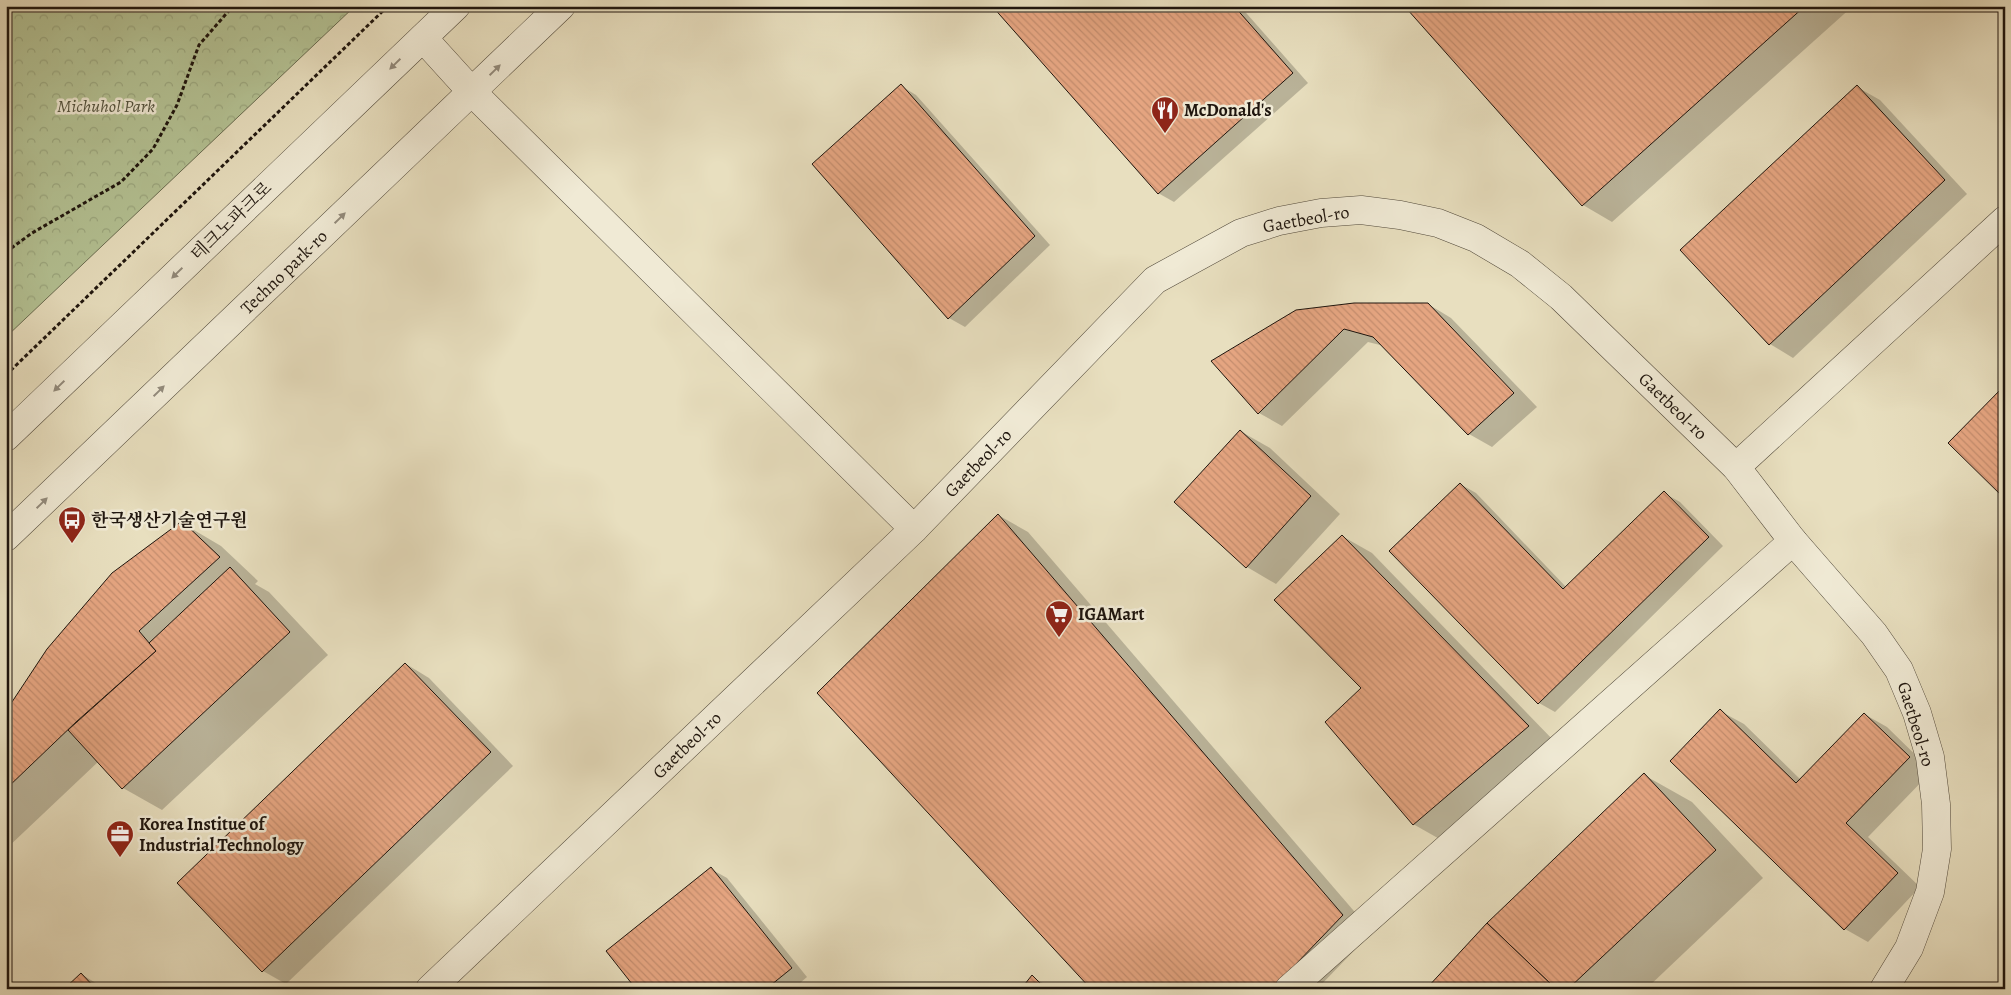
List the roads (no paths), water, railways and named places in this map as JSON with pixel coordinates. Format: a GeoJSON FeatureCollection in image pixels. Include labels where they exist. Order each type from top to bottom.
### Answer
{"type":"FeatureCollection","features":[{"type":"Feature","properties":{"kind":"street","name":"테크노파크로"},"geometry":{"type":"LineString","coordinates":[[6,437],[456,6]]}},
{"type":"Feature","properties":{"kind":"street","name":"Techno park-ro"},"geometry":{"type":"LineString","coordinates":[[6,537],[561,6]]}},
{"type":"Feature","properties":{"kind":"street"},"geometry":{"type":"LineString","coordinates":[[423,38],[472,92],[914,529]]}},
{"type":"Feature","properties":{"kind":"street","name":"Gaetbeol-ro"},"geometry":{"type":"LineString","coordinates":[[430,989],[914,529],[1155,280],[1241,233],[1279,221],[1321,213],[1361,210],[1400,215],[1438,223],[1476,238],[1520,264],[1561,297],[1736,466],[1793,541],[1874,634],[1899,670],[1917,713],[1930,757],[1936,804],[1937,849],[1930,892],[1909,948],[1884,989]]}},
{"type":"Feature","properties":{"kind":"street"},"geometry":{"type":"LineString","coordinates":[[1736,466],[2005,220]]}},
{"type":"Feature","properties":{"kind":"street"},"geometry":{"type":"LineString","coordinates":[[1290,989],[1793,541]]}},
{"type":"Feature","properties":{"kind":"place","name":"McDonald's"},"geometry":{"type":"Point","coordinates":[1165,134]}},
{"type":"Feature","properties":{"kind":"place","name":"한국생산기술연구원"},"geometry":{"type":"Point","coordinates":[72,544]}},
{"type":"Feature","properties":{"kind":"place","name":"IGAMart"},"geometry":{"type":"Point","coordinates":[1059,638]}},
{"type":"Feature","properties":{"kind":"place","name":"Korea Institue of Industrial Technology"},"geometry":{"type":"Point","coordinates":[120,858]}},
{"type":"Feature","properties":{"kind":"park label","name":"Michuhol Park"},"geometry":{"type":"Point","coordinates":[106,106]}}]}
